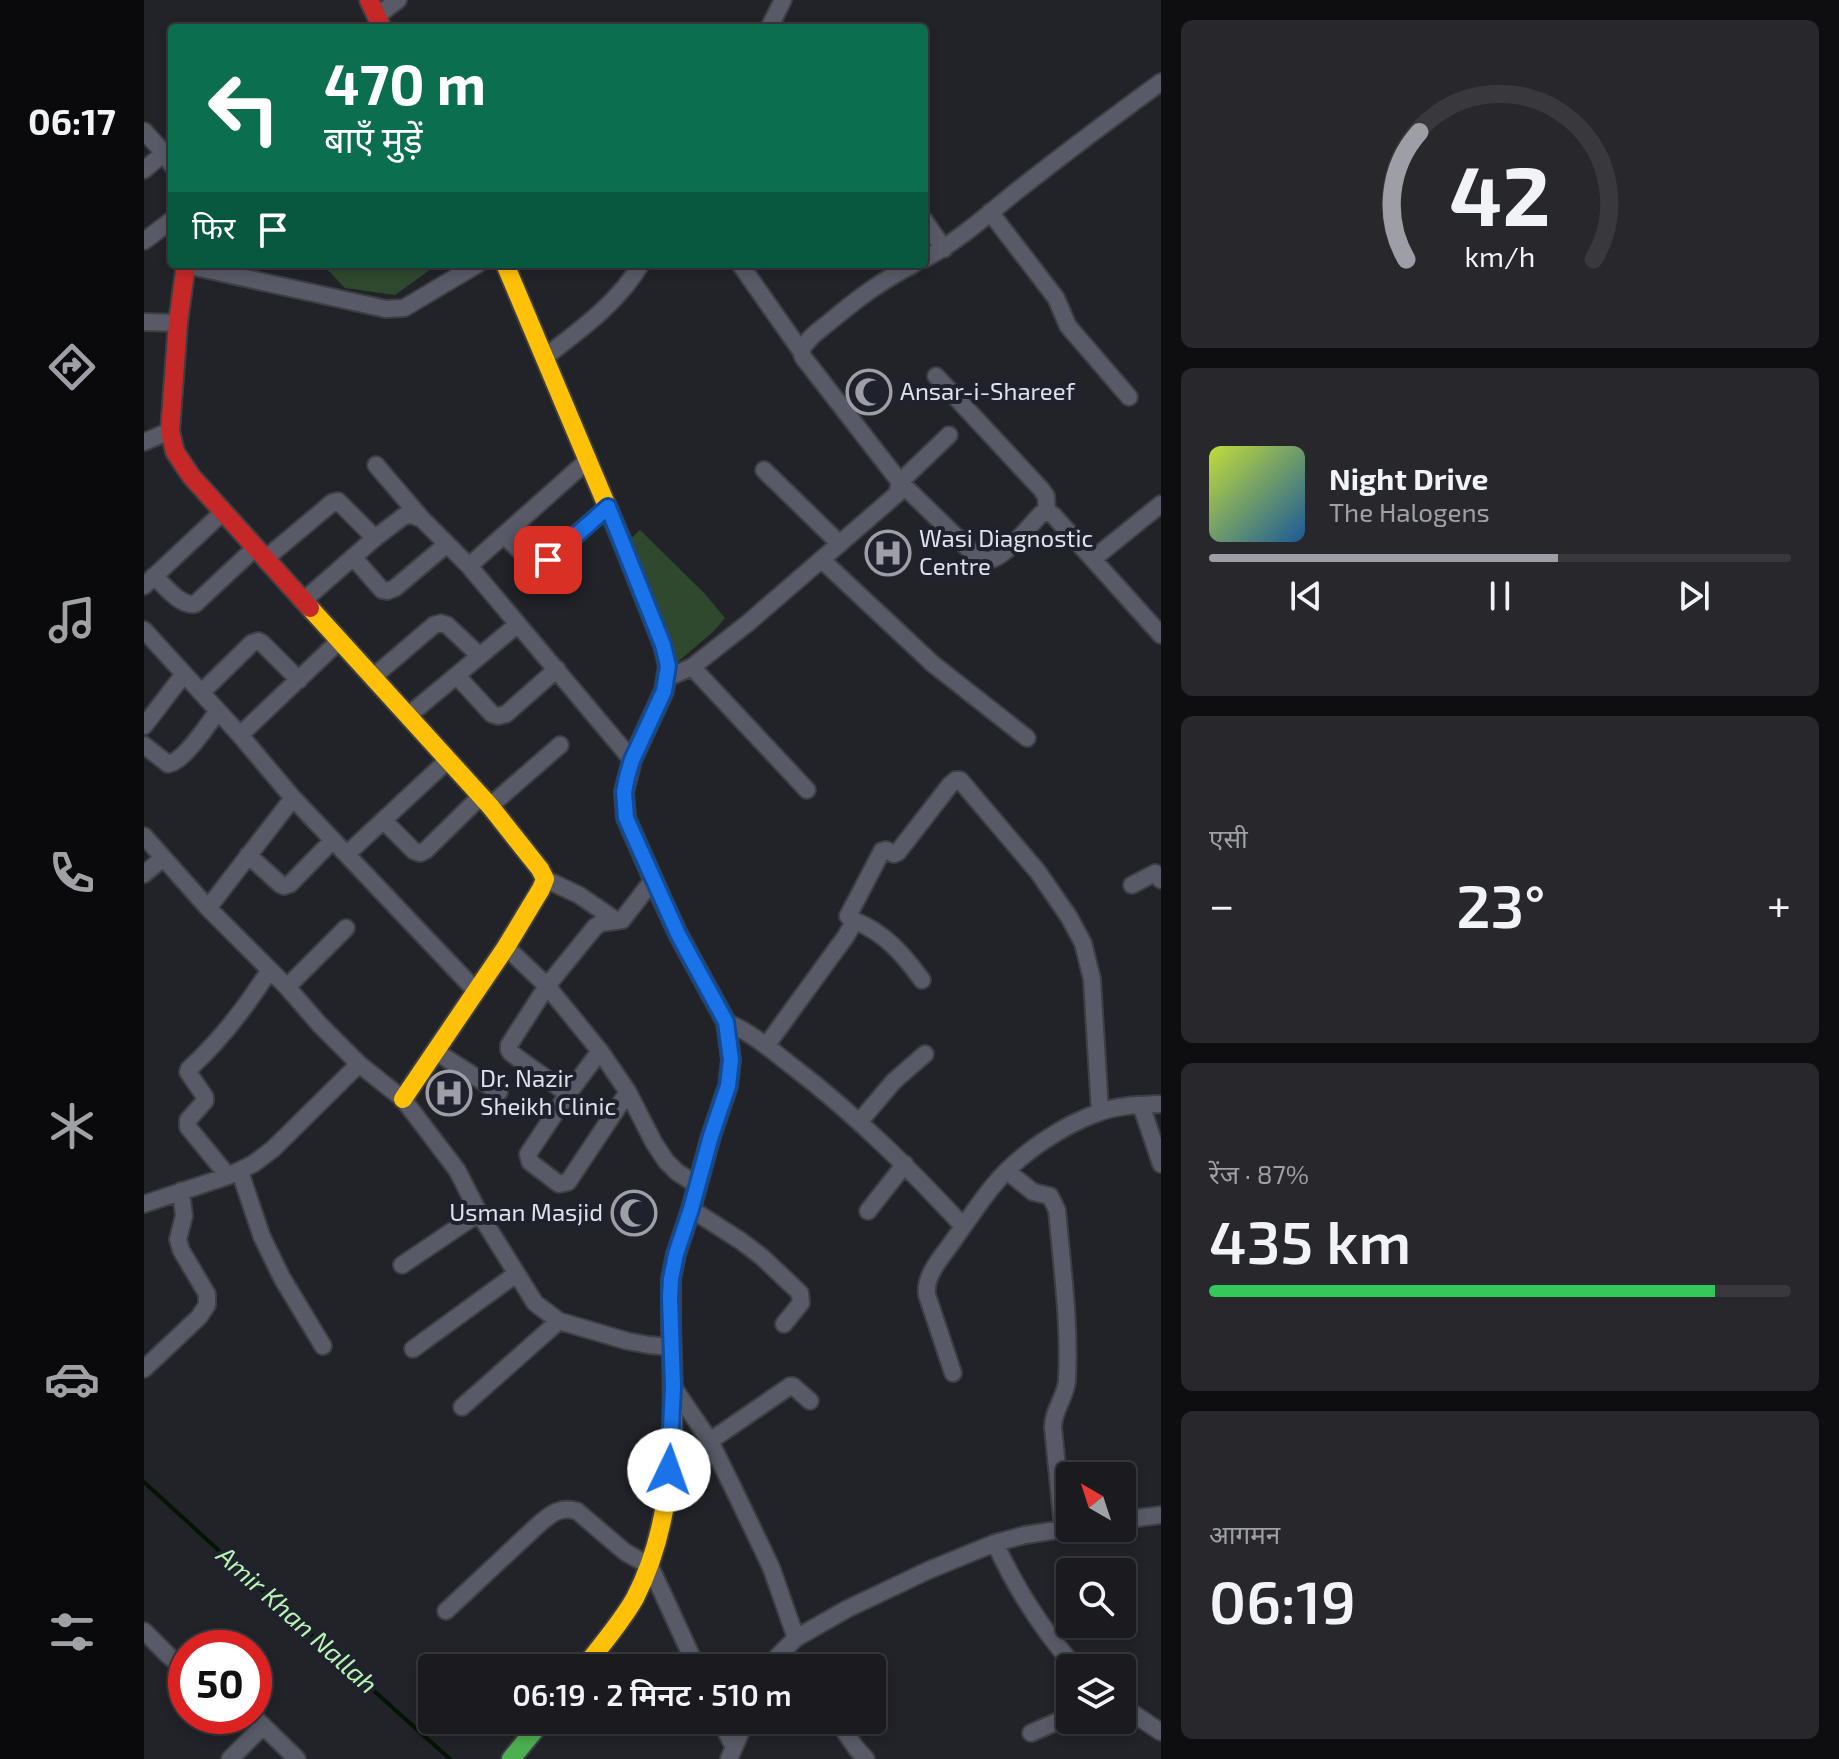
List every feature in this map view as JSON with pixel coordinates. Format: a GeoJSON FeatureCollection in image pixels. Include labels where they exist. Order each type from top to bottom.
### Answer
{"type":"FeatureCollection","features":[{"type":"Feature","properties":{"kind":"main road"},"geometry":{"type":"LineString","coordinates":[[185,268],[170,431],[175,452],[191,476],[260,554],[485,801],[545,879],[506,947],[403,1099]]}},
{"type":"Feature","properties":{"kind":"main road"},"geometry":{"type":"LineString","coordinates":[[507,268],[663,645],[668,666],[667,678],[660,702],[632,760],[624,792],[626,818],[678,934],[726,1022],[731,1060],[728,1086],[671,1279],[673,1387],[669,1470],[661,1530],[650,1566],[633,1601],[594,1654]]}},
{"type":"Feature","properties":{"kind":"main road"},"geometry":{"type":"LineString","coordinates":[[511,1759],[532,1734]]}},
{"type":"Feature","properties":{"kind":"street"},"geometry":{"type":"LineString","coordinates":[[376,15],[398,0]]}},
{"type":"Feature","properties":{"kind":"street"},"geometry":{"type":"LineString","coordinates":[[771,24],[783,0]]}},
{"type":"Feature","properties":{"kind":"street"},"geometry":{"type":"LineString","coordinates":[[928,257],[944,249],[1161,82]]}},
{"type":"Feature","properties":{"kind":"street"},"geometry":{"type":"LineString","coordinates":[[144,131],[168,159],[144,170]]}},
{"type":"Feature","properties":{"kind":"street"},"geometry":{"type":"LineString","coordinates":[[990,212],[1056,298],[1068,326],[1129,397]]}},
{"type":"Feature","properties":{"kind":"street"},"geometry":{"type":"LineString","coordinates":[[144,241],[168,223]]}},
{"type":"Feature","properties":{"kind":"street"},"geometry":{"type":"LineString","coordinates":[[928,226],[944,249]]}},
{"type":"Feature","properties":{"kind":"street"},"geometry":{"type":"LineString","coordinates":[[204,268],[386,309],[404,308],[471,268]]}},
{"type":"Feature","properties":{"kind":"street"},"geometry":{"type":"LineString","coordinates":[[545,357],[613,301],[639,268]]}},
{"type":"Feature","properties":{"kind":"street"},"geometry":{"type":"LineString","coordinates":[[743,268],[803,357],[900,482],[973,553],[985,560],[992,560],[1047,511]]}},
{"type":"Feature","properties":{"kind":"street"},"geometry":{"type":"LineString","coordinates":[[801,351],[808,340],[862,295],[907,268]]}},
{"type":"Feature","properties":{"kind":"street"},"geometry":{"type":"LineString","coordinates":[[144,322],[178,323]]}},
{"type":"Feature","properties":{"kind":"street"},"geometry":{"type":"LineString","coordinates":[[936,376],[1041,489],[1046,496],[1047,511]]}},
{"type":"Feature","properties":{"kind":"street"},"geometry":{"type":"LineString","coordinates":[[144,442],[170,431]]}},
{"type":"Feature","properties":{"kind":"street"},"geometry":{"type":"LineString","coordinates":[[667,678],[692,667],[760,614],[897,494],[900,482],[949,435]]}},
{"type":"Feature","properties":{"kind":"street"},"geometry":{"type":"LineString","coordinates":[[469,566],[588,460]]}},
{"type":"Feature","properties":{"kind":"street"},"geometry":{"type":"LineString","coordinates":[[376,465],[422,519],[469,566],[632,760]]}},
{"type":"Feature","properties":{"kind":"street"},"geometry":{"type":"LineString","coordinates":[[764,470],[840,544]]}},
{"type":"Feature","properties":{"kind":"street"},"geometry":{"type":"LineString","coordinates":[[223,512],[149,581],[191,606],[338,501],[375,538]]}},
{"type":"Feature","properties":{"kind":"street"},"geometry":{"type":"LineString","coordinates":[[1093,559],[1161,504]]}},
{"type":"Feature","properties":{"kind":"street"},"geometry":{"type":"LineString","coordinates":[[504,535],[531,562],[540,565],[608,507]]}},
{"type":"Feature","properties":{"kind":"street"},"geometry":{"type":"LineString","coordinates":[[1047,511],[1161,635]]}},
{"type":"Feature","properties":{"kind":"street"},"geometry":{"type":"LineString","coordinates":[[303,601],[404,516],[422,519]]}},
{"type":"Feature","properties":{"kind":"street"},"geometry":{"type":"LineString","coordinates":[[353,557],[382,590],[387,591],[395,588],[447,544]]}},
{"type":"Feature","properties":{"kind":"street"},"geometry":{"type":"LineString","coordinates":[[822,560],[933,664],[1027,738]]}},
{"type":"Feature","properties":{"kind":"street"},"geometry":{"type":"LineString","coordinates":[[373,677],[434,625],[441,623],[480,656]]}},
{"type":"Feature","properties":{"kind":"street"},"geometry":{"type":"LineString","coordinates":[[409,715],[518,624]]}},
{"type":"Feature","properties":{"kind":"street"},"geometry":{"type":"LineString","coordinates":[[144,630],[293,798],[476,991]]}},
{"type":"Feature","properties":{"kind":"street"},"geometry":{"type":"LineString","coordinates":[[202,692],[252,643],[258,641],[299,680]]}},
{"type":"Feature","properties":{"kind":"street"},"geometry":{"type":"LineString","coordinates":[[240,735],[339,641]]}},
{"type":"Feature","properties":{"kind":"street"},"geometry":{"type":"LineString","coordinates":[[692,667],[807,790]]}},
{"type":"Feature","properties":{"kind":"street"},"geometry":{"type":"LineString","coordinates":[[457,676],[492,714],[498,716],[506,714],[557,669]]}},
{"type":"Feature","properties":{"kind":"street"},"geometry":{"type":"LineString","coordinates":[[147,715],[184,674]]}},
{"type":"Feature","properties":{"kind":"street"},"geometry":{"type":"LineString","coordinates":[[144,745],[168,764],[174,764],[218,711]]}},
{"type":"Feature","properties":{"kind":"street"},"geometry":{"type":"LineString","coordinates":[[384,821],[414,851],[420,853],[560,745]]}},
{"type":"Feature","properties":{"kind":"street"},"geometry":{"type":"LineString","coordinates":[[347,854],[448,760]]}},
{"type":"Feature","properties":{"kind":"street"},"geometry":{"type":"LineString","coordinates":[[922,980],[888,940],[848,916],[882,851],[898,852],[950,785],[960,780],[1038,872],[1083,943],[1092,979],[1100,1112]]}},
{"type":"Feature","properties":{"kind":"street"},"geometry":{"type":"LineString","coordinates":[[208,908],[293,798]]}},
{"type":"Feature","properties":{"kind":"street"},"geometry":{"type":"LineString","coordinates":[[144,836],[320,1025],[359,1064],[403,1099],[457,1170],[479,1213],[535,1303],[559,1321],[627,1341],[671,1347]]}},
{"type":"Feature","properties":{"kind":"street"},"geometry":{"type":"LineString","coordinates":[[248,855],[284,886],[290,884],[333,840]]}},
{"type":"Feature","properties":{"kind":"street"},"geometry":{"type":"LineString","coordinates":[[144,874],[163,858]]}},
{"type":"Feature","properties":{"kind":"street"},"geometry":{"type":"LineString","coordinates":[[1132,885],[1155,873],[1161,880]]}},
{"type":"Feature","properties":{"kind":"street"},"geometry":{"type":"LineString","coordinates":[[545,879],[579,895],[617,921]]}},
{"type":"Feature","properties":{"kind":"street"},"geometry":{"type":"LineString","coordinates":[[568,1094],[511,1053],[509,1045],[547,986],[595,927],[622,920],[653,880]]}},
{"type":"Feature","properties":{"kind":"street"},"geometry":{"type":"LineString","coordinates":[[766,1046],[846,936],[853,920]]}},
{"type":"Feature","properties":{"kind":"street"},"geometry":{"type":"LineString","coordinates":[[287,987],[346,928]]}},
{"type":"Feature","properties":{"kind":"street"},"geometry":{"type":"LineString","coordinates":[[506,947],[547,986],[600,1051],[628,1092],[666,1161],[697,1185]]}},
{"type":"Feature","properties":{"kind":"street"},"geometry":{"type":"LineString","coordinates":[[269,971],[230,1027],[189,1069],[205,1101],[188,1120],[188,1127],[234,1174],[282,1278],[323,1346]]}},
{"type":"Feature","properties":{"kind":"street"},"geometry":{"type":"LineString","coordinates":[[726,1022],[741,1028],[766,1046],[860,1121],[963,1226]]}},
{"type":"Feature","properties":{"kind":"street"},"geometry":{"type":"LineString","coordinates":[[435,1051],[499,1092]]}},
{"type":"Feature","properties":{"kind":"street"},"geometry":{"type":"LineString","coordinates":[[600,1051],[528,1154],[530,1162],[559,1184],[568,1182],[628,1092]]}},
{"type":"Feature","properties":{"kind":"street"},"geometry":{"type":"LineString","coordinates":[[860,1121],[894,1081],[925,1054]]}},
{"type":"Feature","properties":{"kind":"street"},"geometry":{"type":"LineString","coordinates":[[144,1204],[234,1174],[273,1149],[359,1064]]}},
{"type":"Feature","properties":{"kind":"street"},"geometry":{"type":"LineString","coordinates":[[953,1373],[925,1285],[993,1186],[1035,1148],[1062,1130],[1121,1106],[1161,1104]]}},
{"type":"Feature","properties":{"kind":"street"},"geometry":{"type":"LineString","coordinates":[[1141,1105],[1161,1164]]}},
{"type":"Feature","properties":{"kind":"street"},"geometry":{"type":"LineString","coordinates":[[868,1211],[905,1164]]}},
{"type":"Feature","properties":{"kind":"street"},"geometry":{"type":"LineString","coordinates":[[1007,1171],[1033,1192],[1050,1196],[1057,1210],[1067,1331],[1066,1387],[1053,1417],[1058,1462]]}},
{"type":"Feature","properties":{"kind":"street"},"geometry":{"type":"LineString","coordinates":[[144,1369],[199,1317],[207,1305],[207,1294],[181,1250],[178,1239],[184,1216],[181,1191]]}},
{"type":"Feature","properties":{"kind":"street"},"geometry":{"type":"LineString","coordinates":[[691,1209],[752,1249],[800,1293],[801,1303],[784,1324]]}},
{"type":"Feature","properties":{"kind":"street"},"geometry":{"type":"LineString","coordinates":[[402,1265],[479,1213]]}},
{"type":"Feature","properties":{"kind":"street"},"geometry":{"type":"LineString","coordinates":[[413,1349],[516,1274]]}},
{"type":"Feature","properties":{"kind":"street"},"geometry":{"type":"LineString","coordinates":[[462,1407],[559,1321]]}},
{"type":"Feature","properties":{"kind":"street"},"geometry":{"type":"LineString","coordinates":[[710,1441],[790,1386],[810,1401]]}},
{"type":"Feature","properties":{"kind":"street"},"geometry":{"type":"LineString","coordinates":[[673,1387],[710,1441],[771,1567],[796,1638]]}},
{"type":"Feature","properties":{"kind":"street"},"geometry":{"type":"LineString","coordinates":[[446,1611],[539,1524],[554,1512],[567,1509],[577,1511],[625,1552],[650,1566],[691,1654]]}},
{"type":"Feature","properties":{"kind":"street"},"geometry":{"type":"LineString","coordinates":[[1136,1518],[1161,1515]]}},
{"type":"Feature","properties":{"kind":"street"},"geometry":{"type":"LineString","coordinates":[[780,1654],[796,1638],[847,1609],[929,1570],[995,1543],[1056,1530]]}},
{"type":"Feature","properties":{"kind":"street"},"geometry":{"type":"LineString","coordinates":[[995,1543],[1040,1623],[1065,1654]]}},
{"type":"Feature","properties":{"kind":"street"},"geometry":{"type":"LineString","coordinates":[[144,1631],[168,1655]]}},
{"type":"Feature","properties":{"kind":"street"},"geometry":{"type":"LineString","coordinates":[[1136,1715],[1161,1732]]}},
{"type":"Feature","properties":{"kind":"street"},"geometry":{"type":"LineString","coordinates":[[1031,1733],[1056,1722]]}},
{"type":"Feature","properties":{"kind":"street"},"geometry":{"type":"LineString","coordinates":[[230,1759],[248,1734]]}},
{"type":"Feature","properties":{"kind":"street"},"geometry":{"type":"LineString","coordinates":[[271,1734],[297,1759]]}},
{"type":"Feature","properties":{"kind":"street"},"geometry":{"type":"LineString","coordinates":[[725,1734],[731,1753]]}},
{"type":"Feature","properties":{"kind":"street"},"geometry":{"type":"LineString","coordinates":[[731,1753],[740,1734]]}},
{"type":"Feature","properties":{"kind":"street"},"geometry":{"type":"LineString","coordinates":[[846,1734],[866,1759]]}},
{"type":"Feature","properties":{"kind":"green space"},"geometry":{"type":"Polygon","coordinates":[[[326,268],[432,268],[395,295],[345,288],[326,268]]]}},
{"type":"Feature","properties":{"kind":"green space"},"geometry":{"type":"Polygon","coordinates":[[[640,530],[725,618],[674,665],[627,542],[640,530]]]}},
{"type":"Feature","properties":{"kind":"waterway","name":"Amir Khan Nallah"},"geometry":{"type":"LineString","coordinates":[[144,1482],[450,1759]]}},
{"type":"Feature","properties":{"kind":"traffic: fast"},"geometry":{"type":"LineString","coordinates":[[660,895],[726,1022],[731,1060],[728,1086],[676,1254],[671,1279],[671,1325]]}},
{"type":"Feature","properties":{"kind":"traffic: fast"},"geometry":{"type":"LineString","coordinates":[[511,1759],[532,1734]]}},
{"type":"Feature","properties":{"kind":"traffic: slow"},"geometry":{"type":"LineString","coordinates":[[507,268],[663,645],[668,666],[664,691],[632,760],[624,792],[626,818],[660,895]]}},
{"type":"Feature","properties":{"kind":"traffic: slow"},"geometry":{"type":"LineString","coordinates":[[310,608],[490,806],[545,879],[506,947],[403,1099]]}},
{"type":"Feature","properties":{"kind":"traffic: slow"},"geometry":{"type":"LineString","coordinates":[[595,1654],[635,1598],[659,1533],[670,1464],[673,1394],[671,1325]]}},
{"type":"Feature","properties":{"kind":"traffic: jam"},"geometry":{"type":"LineString","coordinates":[[369,0],[380,24]]}},
{"type":"Feature","properties":{"kind":"traffic: jam"},"geometry":{"type":"LineString","coordinates":[[185,268],[170,431],[175,452],[191,476],[310,608]]}},
{"type":"Feature","properties":{"kind":"place","name":"Ansar-i-Shareef"},"geometry":{"type":"Point","coordinates":[869,392]}},
{"type":"Feature","properties":{"kind":"place","name":"Wasi Diagnostic Centre"},"geometry":{"type":"Point","coordinates":[888,553]}},
{"type":"Feature","properties":{"kind":"place","name":"Dr. Nazir Sheikh Clinic"},"geometry":{"type":"Point","coordinates":[449,1093]}},
{"type":"Feature","properties":{"kind":"place","name":"Usman Masjid"},"geometry":{"type":"Point","coordinates":[634,1213]}},
{"type":"Feature","properties":{"kind":"route"},"geometry":{"type":"LineString","coordinates":[[548,560],[608,507],[663,645],[668,666],[664,691],[627,777],[624,792],[626,818],[678,934],[726,1022],[729,1040],[731,1060],[728,1086],[671,1279],[673,1387],[669,1470]]}}]}
